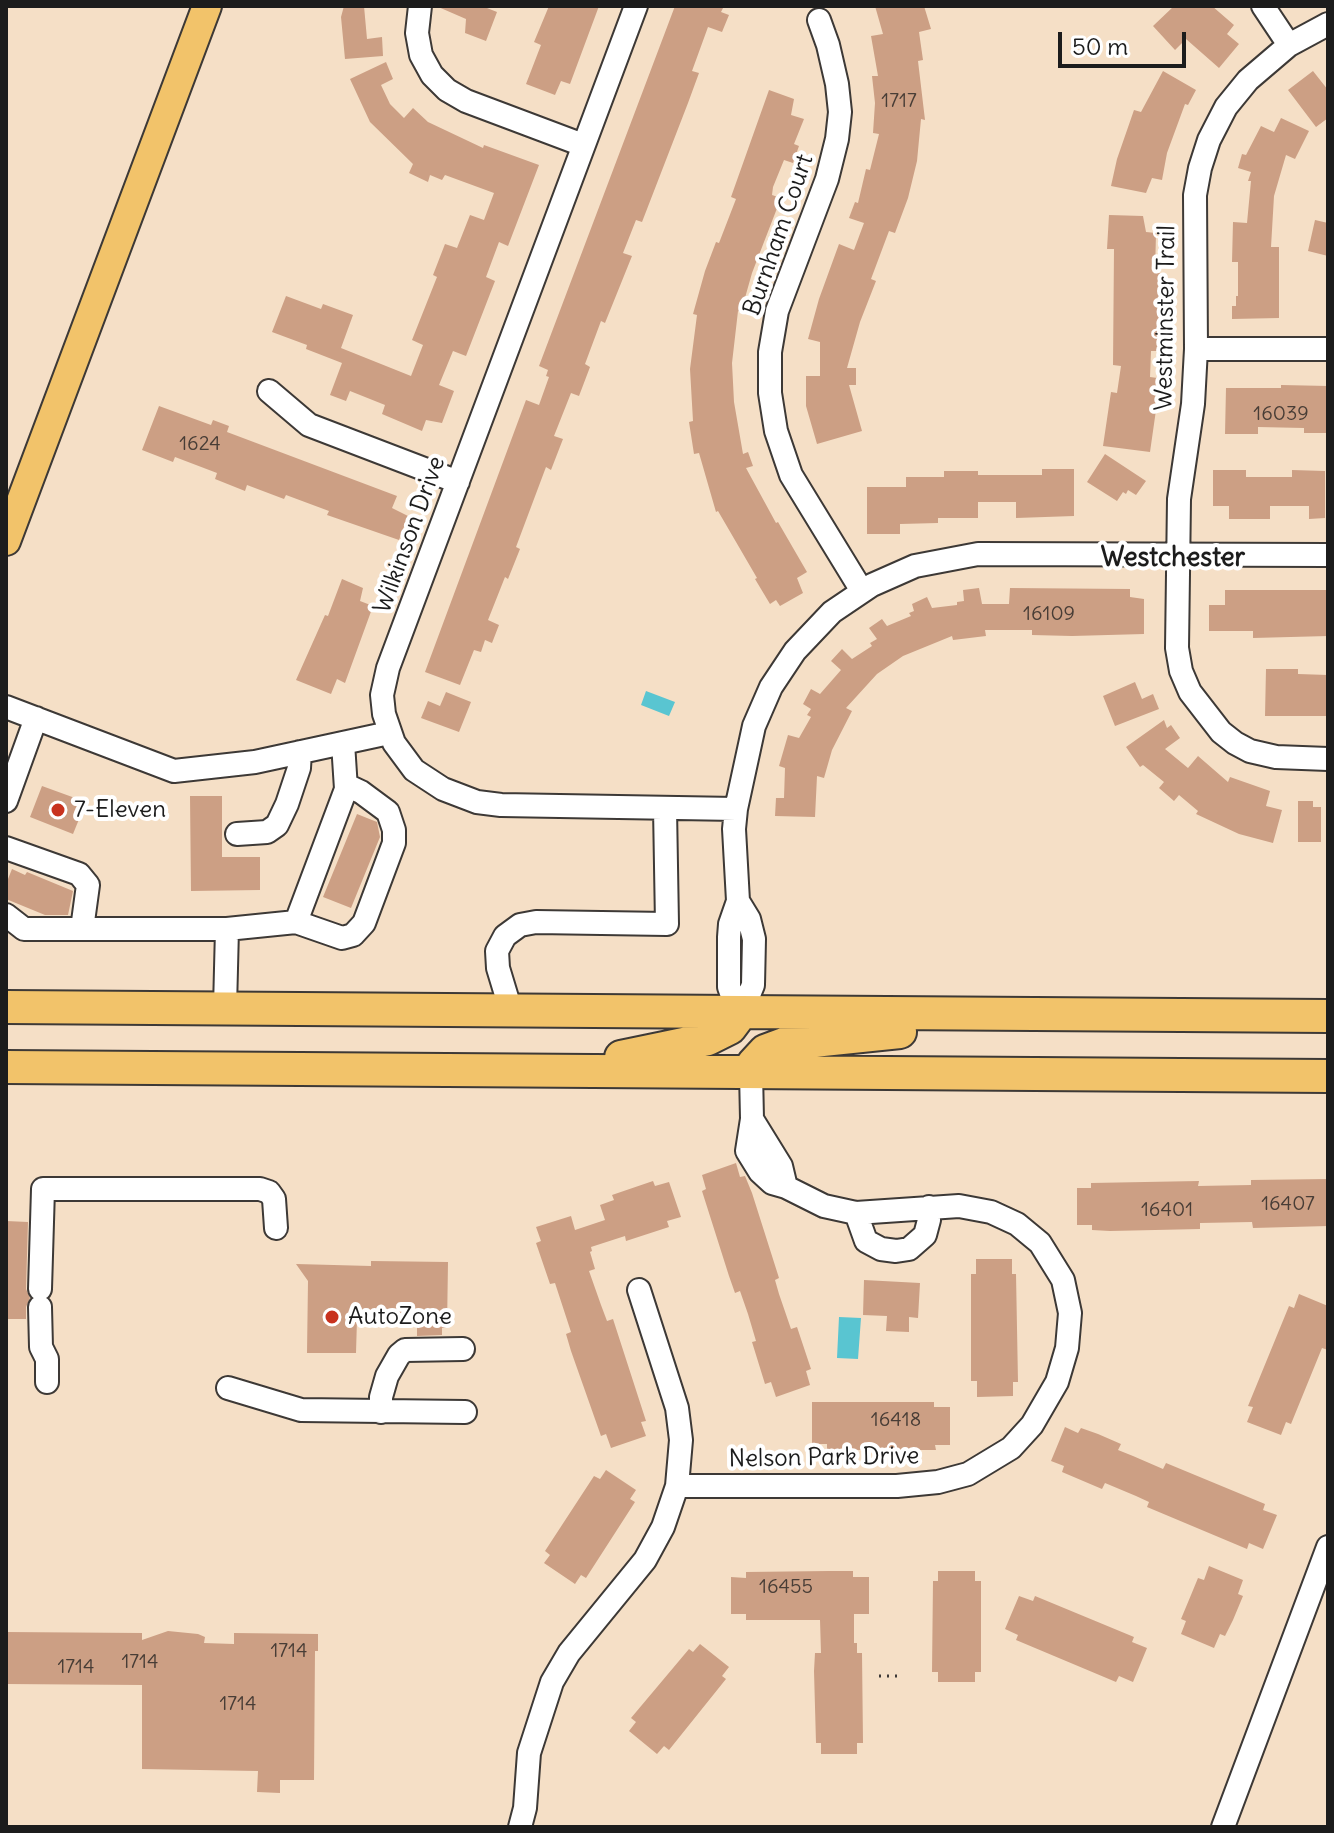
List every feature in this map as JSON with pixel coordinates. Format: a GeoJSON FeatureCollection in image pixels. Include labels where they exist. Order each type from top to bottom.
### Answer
{"type":"FeatureCollection","features":[{"type":"Feature","properties":{"kind":"highway"},"geometry":{"type":"LineString","coordinates":[[13,1004],[511,1011],[1328,1016]]}},
{"type":"Feature","properties":{"kind":"highway"},"geometry":{"type":"LineString","coordinates":[[559,1069],[708,1039],[730,1028],[742,1012]]}},
{"type":"Feature","properties":{"kind":"highway"},"geometry":{"type":"LineString","coordinates":[[751,1072],[753,1064],[765,1051],[784,1044],[890,1032],[1164,1034],[1194,1028],[1215,1016]]}},
{"type":"Feature","properties":{"kind":"highway"},"geometry":{"type":"LineString","coordinates":[[6,1067],[1328,1076]]}},
{"type":"Feature","properties":{"kind":"main road"},"geometry":{"type":"LineString","coordinates":[[6,541],[207,6]]}},
{"type":"Feature","properties":{"kind":"street"},"geometry":{"type":"LineString","coordinates":[[420,6],[417,33],[421,55],[432,75],[447,90],[466,101],[583,145]]}},
{"type":"Feature","properties":{"kind":"street","name":"Wilkinson Drive"},"geometry":{"type":"LineString","coordinates":[[636,6],[386,677],[383,705],[389,733],[399,752],[423,777],[443,789],[477,802],[736,809]]}},
{"type":"Feature","properties":{"kind":"street"},"geometry":{"type":"LineString","coordinates":[[1263,6],[1289,45]]}},
{"type":"Feature","properties":{"kind":"street","name":"Burnham Court"},"geometry":{"type":"LineString","coordinates":[[819,20],[837,84],[840,112],[837,139],[827,179],[777,311],[770,352],[770,393],[776,431],[791,475],[862,591]]}},
{"type":"Feature","properties":{"kind":"street","name":"Westminster Trail"},"geometry":{"type":"LineString","coordinates":[[1328,24],[1289,45],[1262,66],[1231,100],[1209,140],[1200,168],[1195,195],[1196,349],[1193,404],[1180,484],[1177,648],[1181,671],[1203,711],[1221,732],[1250,751],[1276,757],[1328,759]]}},
{"type":"Feature","properties":{"kind":"street"},"geometry":{"type":"LineString","coordinates":[[1196,349],[1328,349]]}},
{"type":"Feature","properties":{"kind":"street"},"geometry":{"type":"LineString","coordinates":[[269,391],[309,425],[458,482]]}},
{"type":"Feature","properties":{"kind":"street"},"geometry":{"type":"LineString","coordinates":[[742,1012],[731,996],[728,977],[730,924],[738,901],[734,829],[736,809],[754,726],[778,674],[818,624],[862,591],[915,566],[962,556],[995,553],[1328,555]]}},
{"type":"Feature","properties":{"kind":"street"},"geometry":{"type":"LineString","coordinates":[[6,707],[174,771],[255,762],[389,733]]}},
{"type":"Feature","properties":{"kind":"street"},"geometry":{"type":"LineString","coordinates":[[6,801],[36,718]]}},
{"type":"Feature","properties":{"kind":"street"},"geometry":{"type":"LineString","coordinates":[[296,922],[346,785],[343,743]]}},
{"type":"Feature","properties":{"kind":"street"},"geometry":{"type":"LineString","coordinates":[[237,834],[267,832],[277,825],[299,768],[300,752]]}},
{"type":"Feature","properties":{"kind":"street"},"geometry":{"type":"LineString","coordinates":[[6,915],[24,929],[227,929],[296,922],[318,927],[342,938],[353,935],[364,923],[394,843],[394,830],[388,812],[346,785]]}},
{"type":"Feature","properties":{"kind":"street"},"geometry":{"type":"LineString","coordinates":[[511,1011],[498,968],[497,951],[505,936],[520,925],[536,922],[667,924],[665,808]]}},
{"type":"Feature","properties":{"kind":"street"},"geometry":{"type":"LineString","coordinates":[[6,848],[79,874],[88,885],[82,929]]}},
{"type":"Feature","properties":{"kind":"street"},"geometry":{"type":"LineString","coordinates":[[225,1008],[227,929]]}},
{"type":"Feature","properties":{"kind":"street","name":"Nelson Park Drive"},"geometry":{"type":"LineString","coordinates":[[677,1486],[897,1486],[938,1482],[981,1467],[1011,1448],[1050,1397],[1063,1366],[1070,1313],[1063,1280],[1040,1243],[1005,1217],[975,1208],[929,1207],[856,1213],[824,1206],[766,1179],[747,1151],[752,1119],[751,1072]]}},
{"type":"Feature","properties":{"kind":"street"},"geometry":{"type":"LineString","coordinates":[[47,1382],[47,1359],[41,1347],[43,1189],[260,1189],[269,1192],[274,1199],[276,1228]]}},
{"type":"Feature","properties":{"kind":"street"},"geometry":{"type":"LineString","coordinates":[[856,1213],[866,1241],[881,1249],[896,1251],[909,1249],[921,1240],[928,1228],[929,1207]]}},
{"type":"Feature","properties":{"kind":"street"},"geometry":{"type":"LineString","coordinates":[[520,1827],[532,1741],[542,1705],[556,1673],[645,1560],[663,1527],[677,1486],[681,1440],[677,1408],[639,1290]]}},
{"type":"Feature","properties":{"kind":"street"},"geometry":{"type":"LineString","coordinates":[[381,1412],[381,1397],[387,1376],[405,1350],[463,1349]]}},
{"type":"Feature","properties":{"kind":"street"},"geometry":{"type":"LineString","coordinates":[[228,1388],[301,1410],[465,1412]]}},
{"type":"Feature","properties":{"kind":"street"},"geometry":{"type":"LineString","coordinates":[[1223,1827],[1328,1547]]}},
{"type":"Feature","properties":{"kind":"path"},"geometry":{"type":"LineString","coordinates":[[879,1676],[897,1676]]}},
{"type":"Feature","properties":{"kind":"water"},"geometry":{"type":"Polygon","coordinates":[[[646,691],[675,702],[669,716],[641,705],[646,691]]]}},
{"type":"Feature","properties":{"kind":"water"},"geometry":{"type":"Polygon","coordinates":[[[839,1317],[861,1318],[858,1359],[837,1358],[839,1317]]]}},
{"type":"Feature","properties":{"kind":"building"},"geometry":{"type":"Polygon","coordinates":[[[344,6],[364,6],[367,39],[382,37],[383,56],[345,59],[341,17],[344,6]]]}},
{"type":"Feature","properties":{"kind":"building"},"geometry":{"type":"Polygon","coordinates":[[[436,6],[482,6],[497,12],[486,41],[465,33],[466,19],[436,6]]]}},
{"type":"Feature","properties":{"kind":"building"},"geometry":{"type":"Polygon","coordinates":[[[549,6],[599,6],[570,84],[561,81],[555,95],[526,84],[541,45],[534,42],[549,6]]]}},
{"type":"Feature","properties":{"kind":"building"},"geometry":{"type":"Polygon","coordinates":[[[675,6],[724,6],[721,12],[729,15],[722,32],[708,27],[692,71],[699,73],[688,103],[642,222],[636,220],[623,253],[632,256],[605,323],[601,321],[585,364],[590,367],[579,396],[571,393],[554,436],[563,439],[551,470],[546,467],[516,547],[520,549],[488,620],[499,625],[492,643],[485,640],[481,652],[474,650],[460,685],[425,672],[526,400],[539,405],[549,377],[546,376],[548,370],[539,366],[675,6]]]}},
{"type":"Feature","properties":{"kind":"building"},"geometry":{"type":"Polygon","coordinates":[[[875,6],[924,6],[931,29],[919,32],[923,60],[918,61],[925,120],[921,119],[917,161],[908,198],[895,233],[889,231],[871,279],[876,281],[847,368],[856,368],[856,385],[849,385],[862,431],[817,444],[806,406],[806,376],[820,376],[820,342],[808,339],[839,244],[854,250],[864,223],[849,218],[855,202],[858,203],[866,169],[870,170],[879,134],[873,133],[875,103],[872,76],[878,76],[871,36],[883,34],[875,6]]]}},
{"type":"Feature","properties":{"kind":"building"},"geometry":{"type":"Polygon","coordinates":[[[1174,6],[1212,6],[1234,25],[1227,34],[1239,44],[1219,68],[1186,39],[1175,50],[1153,26],[1174,6]]]}},
{"type":"Feature","properties":{"kind":"building"},"geometry":{"type":"Polygon","coordinates":[[[386,62],[393,79],[381,85],[390,104],[404,118],[413,108],[428,122],[483,148],[484,145],[539,165],[508,246],[499,242],[486,277],[495,281],[466,356],[453,351],[439,385],[454,391],[442,423],[426,420],[422,431],[382,414],[385,405],[350,391],[346,401],[330,395],[342,363],[272,332],[286,296],[321,309],[323,304],[353,315],[341,348],[411,376],[423,345],[412,340],[437,277],[433,275],[445,244],[457,248],[470,215],[484,220],[494,193],[445,175],[442,180],[430,175],[428,182],[409,173],[413,164],[370,122],[350,79],[386,62]]]}},
{"type":"Feature","properties":{"kind":"building"},"geometry":{"type":"Polygon","coordinates":[[[1163,71],[1196,90],[1188,105],[1185,104],[1167,153],[1162,180],[1152,178],[1146,193],[1111,186],[1134,110],[1141,112],[1163,71]]]}},
{"type":"Feature","properties":{"kind":"building"},"geometry":{"type":"Polygon","coordinates":[[[1313,71],[1328,90],[1328,118],[1316,127],[1288,90],[1313,71]]]}},
{"type":"Feature","properties":{"kind":"building"},"geometry":{"type":"Polygon","coordinates":[[[769,90],[794,99],[791,115],[804,119],[794,144],[799,146],[793,163],[784,160],[773,187],[772,195],[781,198],[752,273],[741,312],[738,311],[732,363],[734,402],[743,454],[748,452],[753,466],[746,468],[807,572],[797,578],[803,593],[780,606],[776,600],[770,604],[716,512],[699,453],[694,454],[689,422],[693,421],[690,369],[697,315],[693,314],[705,271],[736,199],[731,197],[769,90]]]}},
{"type":"Feature","properties":{"kind":"building"},"geometry":{"type":"Polygon","coordinates":[[[1281,118],[1309,131],[1295,159],[1286,155],[1274,196],[1271,247],[1279,247],[1279,318],[1232,319],[1232,306],[1236,306],[1238,296],[1238,262],[1232,262],[1233,222],[1247,223],[1251,181],[1248,181],[1251,172],[1238,168],[1242,154],[1246,155],[1261,126],[1274,132],[1281,118]]]}},
{"type":"Feature","properties":{"kind":"building"},"geometry":{"type":"Polygon","coordinates":[[[1109,215],[1143,216],[1146,232],[1156,233],[1155,273],[1161,273],[1162,296],[1161,351],[1151,351],[1150,377],[1165,379],[1162,397],[1158,396],[1150,452],[1103,446],[1111,392],[1117,393],[1121,366],[1113,365],[1114,249],[1107,249],[1109,215]]]}},
{"type":"Feature","properties":{"kind":"building"},"geometry":{"type":"Polygon","coordinates":[[[1315,220],[1328,223],[1328,256],[1308,251],[1315,220]]]}},
{"type":"Feature","properties":{"kind":"building"},"geometry":{"type":"Polygon","coordinates":[[[1281,385],[1328,386],[1327,433],[1304,433],[1304,428],[1258,427],[1258,434],[1225,434],[1226,388],[1281,388],[1281,385]]]}},
{"type":"Feature","properties":{"kind":"building"},"geometry":{"type":"Polygon","coordinates":[[[159,406],[211,425],[213,420],[229,426],[227,432],[397,496],[392,508],[408,516],[399,540],[327,515],[329,511],[286,495],[284,499],[247,485],[245,491],[215,479],[217,473],[175,457],[173,462],[142,450],[159,406]]]}},
{"type":"Feature","properties":{"kind":"building"},"geometry":{"type":"Polygon","coordinates":[[[1105,454],[1146,481],[1136,495],[1128,490],[1117,501],[1087,482],[1105,454]]]}},
{"type":"Feature","properties":{"kind":"building"},"geometry":{"type":"Polygon","coordinates":[[[1042,469],[1074,469],[1074,516],[1016,518],[1016,502],[978,502],[978,518],[938,518],[938,523],[900,524],[900,534],[867,534],[867,487],[906,487],[906,477],[944,477],[944,471],[978,471],[978,475],[1042,475],[1042,469]]]}},
{"type":"Feature","properties":{"kind":"building"},"geometry":{"type":"Polygon","coordinates":[[[1213,470],[1246,470],[1246,477],[1292,477],[1292,470],[1325,471],[1325,518],[1309,519],[1309,506],[1270,506],[1270,519],[1229,519],[1229,506],[1213,506],[1213,470]]]}},
{"type":"Feature","properties":{"kind":"building"},"geometry":{"type":"Polygon","coordinates":[[[342,579],[363,588],[360,601],[373,606],[345,683],[337,679],[331,694],[296,680],[325,615],[328,616],[342,579]]]}},
{"type":"Feature","properties":{"kind":"building"},"geometry":{"type":"Polygon","coordinates":[[[979,588],[982,604],[1009,604],[1010,588],[1130,589],[1130,597],[1144,599],[1144,634],[1032,635],[1032,630],[985,630],[986,636],[953,640],[952,636],[903,656],[877,674],[846,708],[852,711],[832,750],[824,778],[817,776],[815,817],[775,816],[776,798],[784,798],[785,768],[779,766],[788,735],[799,738],[811,717],[807,715],[811,709],[803,704],[811,689],[820,694],[841,670],[831,661],[842,649],[852,659],[872,646],[870,643],[877,639],[869,628],[882,619],[887,626],[911,616],[909,613],[914,611],[912,604],[927,597],[932,608],[957,605],[957,602],[964,601],[963,590],[979,588]]]}},
{"type":"Feature","properties":{"kind":"building"},"geometry":{"type":"Polygon","coordinates":[[[1225,590],[1328,590],[1328,636],[1253,638],[1253,631],[1209,631],[1209,605],[1225,605],[1225,590]]]}},
{"type":"Feature","properties":{"kind":"building"},"geometry":{"type":"Polygon","coordinates":[[[1266,669],[1298,669],[1298,674],[1328,675],[1328,716],[1265,716],[1266,669]]]}},
{"type":"Feature","properties":{"kind":"building"},"geometry":{"type":"Polygon","coordinates":[[[1135,682],[1142,699],[1153,694],[1159,709],[1115,726],[1103,696],[1135,682]]]}},
{"type":"Feature","properties":{"kind":"building"},"geometry":{"type":"Polygon","coordinates":[[[446,692],[471,702],[459,732],[421,718],[428,701],[440,706],[446,692]]]}},
{"type":"Feature","properties":{"kind":"building"},"geometry":{"type":"Polygon","coordinates":[[[1164,720],[1167,728],[1171,725],[1180,738],[1165,749],[1188,768],[1198,756],[1228,782],[1230,777],[1270,791],[1266,806],[1282,810],[1273,843],[1239,834],[1196,814],[1198,811],[1179,795],[1174,801],[1159,788],[1164,782],[1143,765],[1140,767],[1126,747],[1164,720]]]}},
{"type":"Feature","properties":{"kind":"building","name":"7-Eleven"},"geometry":{"type":"Polygon","coordinates":[[[42,786],[86,802],[73,834],[30,817],[42,786]]]}},
{"type":"Feature","properties":{"kind":"building"},"geometry":{"type":"Polygon","coordinates":[[[190,796],[222,796],[222,857],[260,857],[260,890],[191,891],[190,796]]]}},
{"type":"Feature","properties":{"kind":"building"},"geometry":{"type":"Polygon","coordinates":[[[1298,801],[1313,801],[1313,807],[1321,807],[1321,842],[1298,842],[1298,801]]]}},
{"type":"Feature","properties":{"kind":"building"},"geometry":{"type":"Polygon","coordinates":[[[357,814],[377,822],[380,837],[351,908],[323,897],[357,814]]]}},
{"type":"Feature","properties":{"kind":"building"},"geometry":{"type":"Polygon","coordinates":[[[12,869],[73,891],[68,915],[45,915],[6,899],[6,884],[12,869]]]}},
{"type":"Feature","properties":{"kind":"building"},"geometry":{"type":"Polygon","coordinates":[[[736,1163],[740,1177],[745,1176],[752,1193],[779,1278],[775,1280],[791,1329],[797,1327],[811,1369],[806,1371],[810,1385],[776,1397],[771,1382],[765,1384],[752,1342],[756,1341],[748,1314],[740,1291],[735,1293],[702,1191],[706,1189],[702,1175],[736,1163]]]}},
{"type":"Feature","properties":{"kind":"building"},"geometry":{"type":"Polygon","coordinates":[[[1328,1179],[1328,1226],[1253,1228],[1252,1222],[1200,1223],[1200,1229],[1110,1231],[1092,1230],[1092,1225],[1077,1225],[1077,1188],[1091,1188],[1091,1183],[1199,1181],[1198,1186],[1251,1185],[1251,1180],[1328,1179]]]}},
{"type":"Feature","properties":{"kind":"building"},"geometry":{"type":"Polygon","coordinates":[[[653,1181],[655,1186],[669,1182],[681,1217],[667,1221],[669,1227],[626,1241],[625,1236],[591,1247],[590,1252],[595,1269],[589,1271],[607,1321],[613,1319],[646,1421],[641,1422],[646,1436],[611,1448],[606,1434],[601,1436],[571,1351],[566,1334],[571,1332],[555,1283],[550,1284],[536,1243],[541,1241],[536,1227],[571,1216],[575,1230],[605,1220],[600,1205],[614,1200],[612,1195],[653,1181]]]}},
{"type":"Feature","properties":{"kind":"building"},"geometry":{"type":"Polygon","coordinates":[[[6,1221],[28,1222],[26,1289],[30,1298],[26,1319],[6,1319],[6,1221]]]}},
{"type":"Feature","properties":{"kind":"building"},"geometry":{"type":"Polygon","coordinates":[[[976,1259],[1012,1259],[1012,1274],[1016,1274],[1018,1382],[1013,1382],[1013,1396],[977,1397],[977,1381],[971,1381],[971,1274],[976,1274],[976,1259]]]}},
{"type":"Feature","properties":{"kind":"building"},"geometry":{"type":"Polygon","coordinates":[[[371,1261],[448,1262],[447,1328],[442,1328],[442,1335],[417,1336],[417,1327],[412,1327],[412,1319],[357,1319],[356,1353],[307,1353],[308,1281],[296,1264],[371,1266],[371,1261]]]}},
{"type":"Feature","properties":{"kind":"building"},"geometry":{"type":"Polygon","coordinates":[[[864,1280],[920,1283],[918,1318],[909,1317],[909,1332],[886,1331],[887,1316],[863,1315],[864,1280]]]}},
{"type":"Feature","properties":{"kind":"building"},"geometry":{"type":"Polygon","coordinates":[[[1299,1294],[1328,1306],[1328,1350],[1322,1348],[1291,1424],[1286,1422],[1281,1435],[1247,1422],[1253,1407],[1248,1406],[1289,1306],[1294,1308],[1299,1294]]]}},
{"type":"Feature","properties":{"kind":"building"},"geometry":{"type":"Polygon","coordinates":[[[812,1402],[934,1402],[934,1407],[950,1407],[950,1445],[935,1445],[936,1450],[827,1450],[827,1444],[812,1444],[812,1402]]]}},
{"type":"Feature","properties":{"kind":"building"},"geometry":{"type":"Polygon","coordinates":[[[1065,1427],[1078,1433],[1081,1428],[1098,1434],[1121,1444],[1118,1450],[1163,1469],[1166,1463],[1265,1504],[1263,1510],[1277,1515],[1263,1549],[1249,1543],[1247,1549],[1147,1507],[1149,1502],[1105,1483],[1102,1489],[1062,1472],[1064,1466],[1051,1461],[1065,1427]]]}},
{"type":"Feature","properties":{"kind":"building"},"geometry":{"type":"Polygon","coordinates":[[[606,1470],[636,1490],[630,1499],[635,1502],[586,1578],[581,1575],[575,1584],[544,1563],[550,1555],[545,1551],[594,1476],[600,1479],[606,1470]]]}},
{"type":"Feature","properties":{"kind":"building"},"geometry":{"type":"Polygon","coordinates":[[[1209,1566],[1243,1580],[1238,1594],[1243,1596],[1233,1620],[1225,1636],[1220,1634],[1214,1648],[1181,1634],[1186,1621],[1181,1619],[1198,1578],[1204,1580],[1209,1566]]]}},
{"type":"Feature","properties":{"kind":"building"},"geometry":{"type":"Polygon","coordinates":[[[853,1571],[853,1577],[869,1577],[869,1614],[854,1614],[854,1643],[857,1643],[857,1653],[862,1653],[863,1743],[857,1743],[857,1754],[821,1754],[821,1743],[816,1743],[814,1671],[815,1653],[821,1653],[820,1620],[746,1620],[746,1614],[731,1614],[731,1577],[746,1578],[746,1572],[853,1571]]]}},
{"type":"Feature","properties":{"kind":"building"},"geometry":{"type":"Polygon","coordinates":[[[938,1571],[975,1571],[975,1581],[981,1581],[981,1672],[975,1672],[975,1682],[938,1682],[938,1672],[932,1672],[933,1581],[938,1581],[938,1571]]]}},
{"type":"Feature","properties":{"kind":"building"},"geometry":{"type":"Polygon","coordinates":[[[1019,1596],[1033,1601],[1035,1596],[1134,1637],[1132,1642],[1147,1648],[1133,1682],[1119,1676],[1116,1682],[1016,1640],[1018,1635],[1005,1629],[1019,1596]]]}},
{"type":"Feature","properties":{"kind":"building"},"geometry":{"type":"Polygon","coordinates":[[[168,1631],[198,1634],[205,1637],[204,1643],[234,1644],[234,1633],[318,1634],[318,1651],[315,1651],[314,1780],[280,1780],[280,1793],[257,1792],[258,1771],[142,1769],[142,1685],[6,1684],[6,1632],[142,1633],[142,1640],[168,1631]]]}},
{"type":"Feature","properties":{"kind":"building"},"geometry":{"type":"Polygon","coordinates":[[[700,1644],[729,1667],[722,1676],[726,1679],[669,1750],[664,1746],[657,1754],[629,1731],[636,1722],[631,1718],[689,1649],[693,1652],[700,1644]]]}},
{"type":"Feature","properties":{"kind":"place","name":"7-Eleven"},"geometry":{"type":"Point","coordinates":[58,810]}},
{"type":"Feature","properties":{"kind":"place","name":"AutoZone"},"geometry":{"type":"Point","coordinates":[332,1317]}},
{"type":"Feature","properties":{"kind":"district","name":"Westchester"},"geometry":{"type":"Point","coordinates":[1173,559]}}]}
